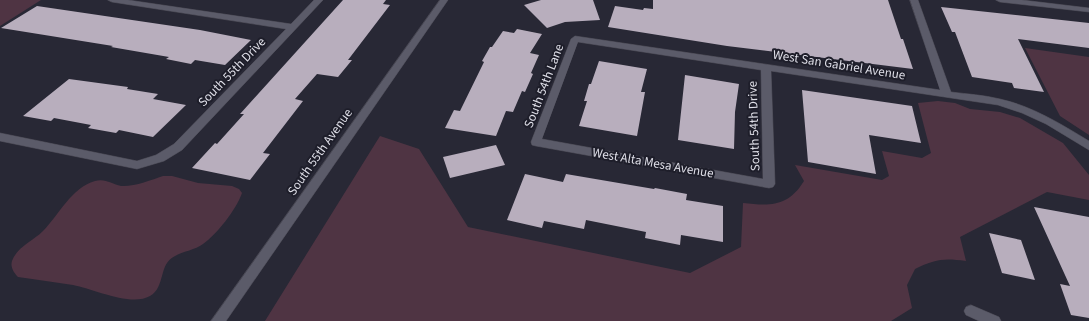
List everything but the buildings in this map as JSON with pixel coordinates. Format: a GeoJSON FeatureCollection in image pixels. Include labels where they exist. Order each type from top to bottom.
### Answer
{"type":"FeatureCollection","features":[{"type":"Feature","properties":{"kind":"street"},"geometry":{"type":"LineString","coordinates":[[112,0],[292,27]]}},
{"type":"Feature","properties":{"kind":"street","name":"South 55th Drive"},"geometry":{"type":"LineString","coordinates":[[0,137],[137,165],[160,158],[178,147],[319,0]]}},
{"type":"Feature","properties":{"kind":"street","name":"South 55th Avenue"},"geometry":{"type":"LineString","coordinates":[[218,321],[444,0]]}},
{"type":"Feature","properties":{"kind":"street"},"geometry":{"type":"LineString","coordinates":[[914,0],[947,95]]}},
{"type":"Feature","properties":{"kind":"street"},"geometry":{"type":"LineString","coordinates":[[1000,0],[1041,2],[1089,10]]}},
{"type":"Feature","properties":{"kind":"street","name":"West San Gabriel Avenue"},"geometry":{"type":"LineString","coordinates":[[575,39],[1012,105],[1050,122],[1089,146]]}},
{"type":"Feature","properties":{"kind":"street","name":"South 54th Lane"},"geometry":{"type":"LineString","coordinates":[[536,142],[575,39]]}},
{"type":"Feature","properties":{"kind":"street","name":"South 54th Drive"},"geometry":{"type":"LineString","coordinates":[[766,67],[769,184]]}},
{"type":"Feature","properties":{"kind":"street","name":"West Alta Mesa Avenue"},"geometry":{"type":"LineString","coordinates":[[536,142],[769,184]]}},
{"type":"Feature","properties":{"kind":"street"},"geometry":{"type":"LineString","coordinates":[[971,311],[994,321]]}},
{"type":"Feature","properties":{"kind":"shaded area"},"geometry":{"type":"Polygon","coordinates":[[[0,0],[41,0],[0,26],[0,0]]]}},
{"type":"Feature","properties":{"kind":"shaded area"},"geometry":{"type":"Polygon","coordinates":[[[1025,48],[1089,57],[1089,135],[1060,116],[1025,48]]]}},
{"type":"Feature","properties":{"kind":"shaded area"},"geometry":{"type":"Polygon","coordinates":[[[938,101],[955,103],[970,109],[1000,112],[1020,118],[1063,143],[1089,175],[1089,200],[1047,192],[960,237],[966,261],[940,260],[915,269],[907,285],[912,308],[891,321],[265,321],[380,136],[419,149],[468,227],[690,273],[741,247],[743,203],[778,203],[792,196],[798,190],[804,181],[795,165],[882,180],[889,176],[882,151],[922,158],[931,153],[918,103],[938,101]]]}},
{"type":"Feature","properties":{"kind":"shaded area"},"geometry":{"type":"Polygon","coordinates":[[[163,176],[172,176],[198,183],[232,186],[239,189],[242,193],[231,214],[208,240],[200,246],[178,254],[166,264],[158,287],[150,296],[142,299],[123,298],[73,285],[18,277],[14,272],[12,268],[12,261],[14,256],[49,225],[72,196],[79,190],[99,180],[126,186],[142,183],[163,176]]]}}]}
